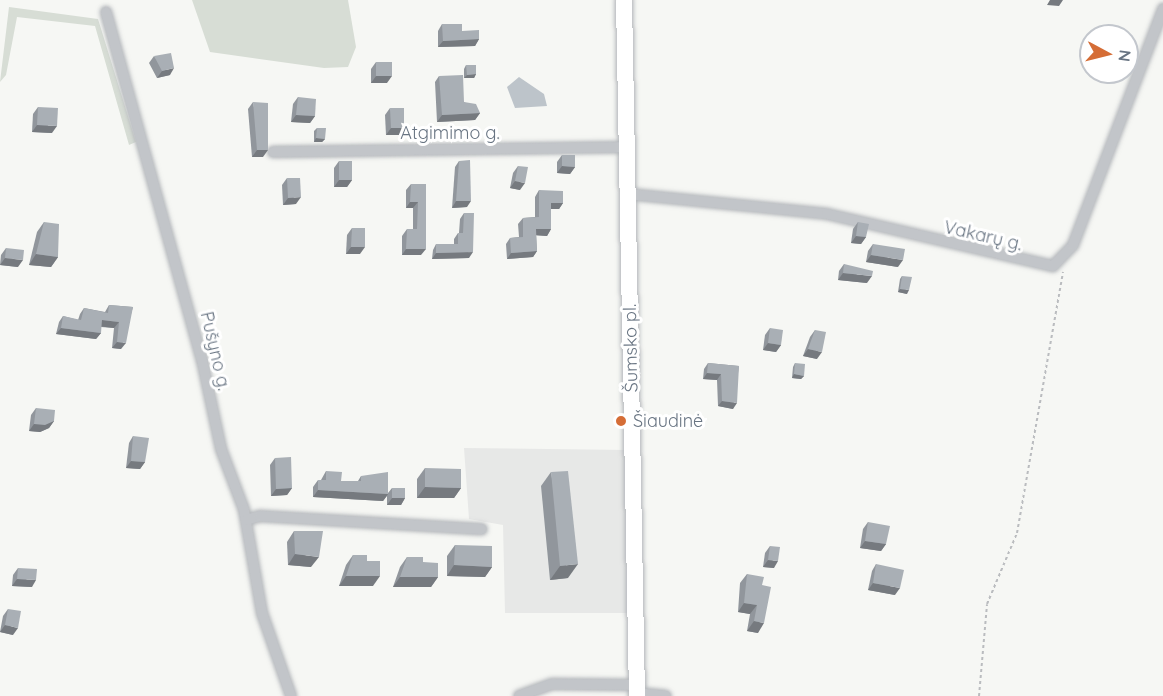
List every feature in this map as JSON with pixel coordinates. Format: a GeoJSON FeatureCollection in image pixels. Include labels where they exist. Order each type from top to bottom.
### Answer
{"type":"FeatureCollection","features":[{"type":"Feature","properties":{"kind":"main road","name":"Šumsko pl."},"geometry":{"type":"LineString","coordinates":[[624,0],[637,691]]}},
{"type":"Feature","properties":{"kind":"street"},"geometry":{"type":"LineString","coordinates":[[1066,258],[1163,9]]}},
{"type":"Feature","properties":{"kind":"street","name":"Pušyno g."},"geometry":{"type":"LineString","coordinates":[[106,12],[202,360],[221,449],[246,520],[262,613],[291,696]]}},
{"type":"Feature","properties":{"kind":"street","name":"Atgimimo g."},"geometry":{"type":"LineString","coordinates":[[273,152],[627,147]]}},
{"type":"Feature","properties":{"kind":"street","name":"Vakarų g."},"geometry":{"type":"LineString","coordinates":[[628,194],[827,214],[1030,264],[1053,266],[1066,258]]}},
{"type":"Feature","properties":{"kind":"street"},"geometry":{"type":"LineString","coordinates":[[246,520],[261,516],[482,530]]}},
{"type":"Feature","properties":{"kind":"street"},"geometry":{"type":"LineString","coordinates":[[519,696],[552,684],[637,691],[666,696]]}},
{"type":"Feature","properties":{"kind":"path"},"geometry":{"type":"LineString","coordinates":[[979,696],[987,604],[1017,533],[1066,258]]}},
{"type":"Feature","properties":{"kind":"shaded area"},"geometry":{"type":"Polygon","coordinates":[[[192,0],[348,0],[356,47],[348,67],[324,68],[210,52],[192,0]]]}},
{"type":"Feature","properties":{"kind":"shaded area"},"geometry":{"type":"Polygon","coordinates":[[[9,7],[98,19],[136,142],[129,145],[95,26],[17,17],[6,75],[0,82],[9,7]]]}},
{"type":"Feature","properties":{"kind":"shaded area"},"geometry":{"type":"Polygon","coordinates":[[[519,77],[544,94],[547,106],[515,108],[507,87],[519,77]]]}},
{"type":"Feature","properties":{"kind":"shaded area"},"geometry":{"type":"Polygon","coordinates":[[[464,448],[628,450],[630,613],[505,613],[503,525],[469,519],[464,448]]]}},
{"type":"Feature","properties":{"kind":"building"},"geometry":{"type":"Polygon","coordinates":[[[442,24],[462,24],[462,31],[479,30],[479,39],[443,41],[442,24]]]}},
{"type":"Feature","properties":{"kind":"building"},"geometry":{"type":"Polygon","coordinates":[[[171,53],[174,68],[162,71],[154,56],[171,53]]]}},
{"type":"Feature","properties":{"kind":"building"},"geometry":{"type":"Polygon","coordinates":[[[376,62],[392,62],[392,76],[376,76],[376,62]]]}},
{"type":"Feature","properties":{"kind":"building"},"geometry":{"type":"Polygon","coordinates":[[[466,65],[476,65],[476,74],[467,75],[466,65]]]}},
{"type":"Feature","properties":{"kind":"building"},"geometry":{"type":"Polygon","coordinates":[[[463,75],[464,102],[476,104],[480,113],[442,115],[439,76],[463,75]]]}},
{"type":"Feature","properties":{"kind":"building"},"geometry":{"type":"Polygon","coordinates":[[[298,97],[316,99],[315,116],[296,115],[298,97]]]}},
{"type":"Feature","properties":{"kind":"building"},"geometry":{"type":"Polygon","coordinates":[[[253,102],[268,103],[268,150],[257,150],[253,102]]]}},
{"type":"Feature","properties":{"kind":"building"},"geometry":{"type":"Polygon","coordinates":[[[38,107],[58,108],[57,126],[37,125],[38,107]]]}},
{"type":"Feature","properties":{"kind":"building"},"geometry":{"type":"Polygon","coordinates":[[[390,108],[404,108],[404,128],[391,128],[390,108]]]}},
{"type":"Feature","properties":{"kind":"building"},"geometry":{"type":"Polygon","coordinates":[[[317,128],[326,128],[325,139],[316,138],[317,128]]]}},
{"type":"Feature","properties":{"kind":"building"},"geometry":{"type":"Polygon","coordinates":[[[562,155],[575,155],[575,167],[562,166],[562,155]]]}},
{"type":"Feature","properties":{"kind":"building"},"geometry":{"type":"Polygon","coordinates":[[[470,160],[471,201],[456,201],[459,161],[470,160]]]}},
{"type":"Feature","properties":{"kind":"building"},"geometry":{"type":"Polygon","coordinates":[[[339,161],[352,161],[352,180],[339,180],[339,161]]]}},
{"type":"Feature","properties":{"kind":"building"},"geometry":{"type":"Polygon","coordinates":[[[518,166],[528,167],[525,183],[515,181],[518,166]]]}},
{"type":"Feature","properties":{"kind":"building"},"geometry":{"type":"Polygon","coordinates":[[[287,178],[300,178],[301,197],[288,198],[287,178]]]}},
{"type":"Feature","properties":{"kind":"building"},"geometry":{"type":"Polygon","coordinates":[[[411,184],[426,184],[426,249],[406,249],[407,229],[417,229],[418,202],[410,202],[411,184]]]}},
{"type":"Feature","properties":{"kind":"building"},"geometry":{"type":"Polygon","coordinates":[[[539,190],[563,191],[563,203],[551,203],[551,229],[536,229],[537,251],[511,253],[510,238],[523,237],[523,218],[539,217],[539,190]]]}},
{"type":"Feature","properties":{"kind":"building"},"geometry":{"type":"Polygon","coordinates":[[[464,213],[474,213],[473,252],[436,253],[436,244],[458,244],[458,233],[463,233],[464,213]]]}},
{"type":"Feature","properties":{"kind":"building"},"geometry":{"type":"Polygon","coordinates":[[[44,222],[59,224],[58,257],[36,254],[44,222]]]}},
{"type":"Feature","properties":{"kind":"building"},"geometry":{"type":"Polygon","coordinates":[[[858,222],[869,224],[866,237],[856,236],[858,222]]]}},
{"type":"Feature","properties":{"kind":"building"},"geometry":{"type":"Polygon","coordinates":[[[352,228],[365,228],[365,247],[351,247],[352,228]]]}},
{"type":"Feature","properties":{"kind":"building"},"geometry":{"type":"Polygon","coordinates":[[[873,244],[905,249],[903,260],[871,255],[873,244]]]}},
{"type":"Feature","properties":{"kind":"building"},"geometry":{"type":"Polygon","coordinates":[[[6,248],[24,250],[23,260],[5,258],[6,248]]]}},
{"type":"Feature","properties":{"kind":"building"},"geometry":{"type":"Polygon","coordinates":[[[844,264],[873,271],[872,276],[843,273],[844,264]]]}},
{"type":"Feature","properties":{"kind":"building"},"geometry":{"type":"Polygon","coordinates":[[[902,276],[912,277],[909,290],[900,289],[902,276]]]}},
{"type":"Feature","properties":{"kind":"building"},"geometry":{"type":"Polygon","coordinates":[[[109,305],[133,307],[126,343],[117,342],[119,322],[102,320],[101,333],[61,328],[63,316],[81,320],[84,308],[108,313],[109,305]]]}},
{"type":"Feature","properties":{"kind":"building"},"geometry":{"type":"Polygon","coordinates":[[[770,328],[783,330],[781,345],[768,343],[770,328]]]}},
{"type":"Feature","properties":{"kind":"building"},"geometry":{"type":"Polygon","coordinates":[[[815,330],[826,332],[822,352],[808,349],[815,330]]]}},
{"type":"Feature","properties":{"kind":"building"},"geometry":{"type":"Polygon","coordinates":[[[708,363],[739,366],[737,403],[722,401],[721,374],[707,373],[708,363]]]}},
{"type":"Feature","properties":{"kind":"building"},"geometry":{"type":"Polygon","coordinates":[[[795,363],[805,364],[804,376],[794,374],[795,363]]]}},
{"type":"Feature","properties":{"kind":"building"},"geometry":{"type":"Polygon","coordinates":[[[36,408],[55,410],[54,421],[45,425],[34,424],[36,408]]]}},
{"type":"Feature","properties":{"kind":"building"},"geometry":{"type":"Polygon","coordinates":[[[133,436],[149,438],[145,462],[131,461],[133,436]]]}},
{"type":"Feature","properties":{"kind":"building"},"geometry":{"type":"Polygon","coordinates":[[[291,457],[292,488],[276,489],[275,458],[291,457]]]}},
{"type":"Feature","properties":{"kind":"building"},"geometry":{"type":"Polygon","coordinates":[[[425,468],[461,469],[461,488],[425,487],[425,468]]]}},
{"type":"Feature","properties":{"kind":"building"},"geometry":{"type":"Polygon","coordinates":[[[326,471],[342,472],[341,481],[361,481],[361,476],[388,472],[388,494],[318,490],[318,480],[326,480],[326,471]]]}},
{"type":"Feature","properties":{"kind":"building"},"geometry":{"type":"Polygon","coordinates":[[[568,471],[578,564],[560,566],[551,472],[568,471]]]}},
{"type":"Feature","properties":{"kind":"building"},"geometry":{"type":"Polygon","coordinates":[[[392,488],[405,488],[405,498],[392,498],[392,488]]]}},
{"type":"Feature","properties":{"kind":"building"},"geometry":{"type":"Polygon","coordinates":[[[868,522],[890,526],[886,544],[865,541],[868,522]]]}},
{"type":"Feature","properties":{"kind":"building"},"geometry":{"type":"Polygon","coordinates":[[[294,531],[323,531],[319,557],[295,554],[294,531]]]}},
{"type":"Feature","properties":{"kind":"building"},"geometry":{"type":"Polygon","coordinates":[[[455,545],[492,546],[492,567],[454,565],[455,545]]]}},
{"type":"Feature","properties":{"kind":"building"},"geometry":{"type":"Polygon","coordinates":[[[770,546],[780,547],[778,561],[768,560],[770,546]]]}},
{"type":"Feature","properties":{"kind":"building"},"geometry":{"type":"Polygon","coordinates":[[[353,555],[367,555],[367,561],[380,561],[380,576],[346,576],[353,555]]]}},
{"type":"Feature","properties":{"kind":"building"},"geometry":{"type":"Polygon","coordinates":[[[407,557],[423,557],[423,562],[438,563],[438,577],[400,577],[407,557]]]}},
{"type":"Feature","properties":{"kind":"building"},"geometry":{"type":"Polygon","coordinates":[[[876,564],[904,570],[900,588],[873,583],[876,564]]]}},
{"type":"Feature","properties":{"kind":"building"},"geometry":{"type":"Polygon","coordinates":[[[18,568],[37,569],[36,580],[17,579],[18,568]]]}},
{"type":"Feature","properties":{"kind":"building"},"geometry":{"type":"Polygon","coordinates":[[[747,574],[764,577],[762,585],[771,587],[764,623],[754,621],[757,605],[744,603],[747,574]]]}},
{"type":"Feature","properties":{"kind":"building"},"geometry":{"type":"Polygon","coordinates":[[[8,609],[21,611],[18,628],[5,625],[8,609]]]}},
{"type":"Feature","properties":{"kind":"place","name":"Šiaudinė"},"geometry":{"type":"Point","coordinates":[621,421]}}]}
